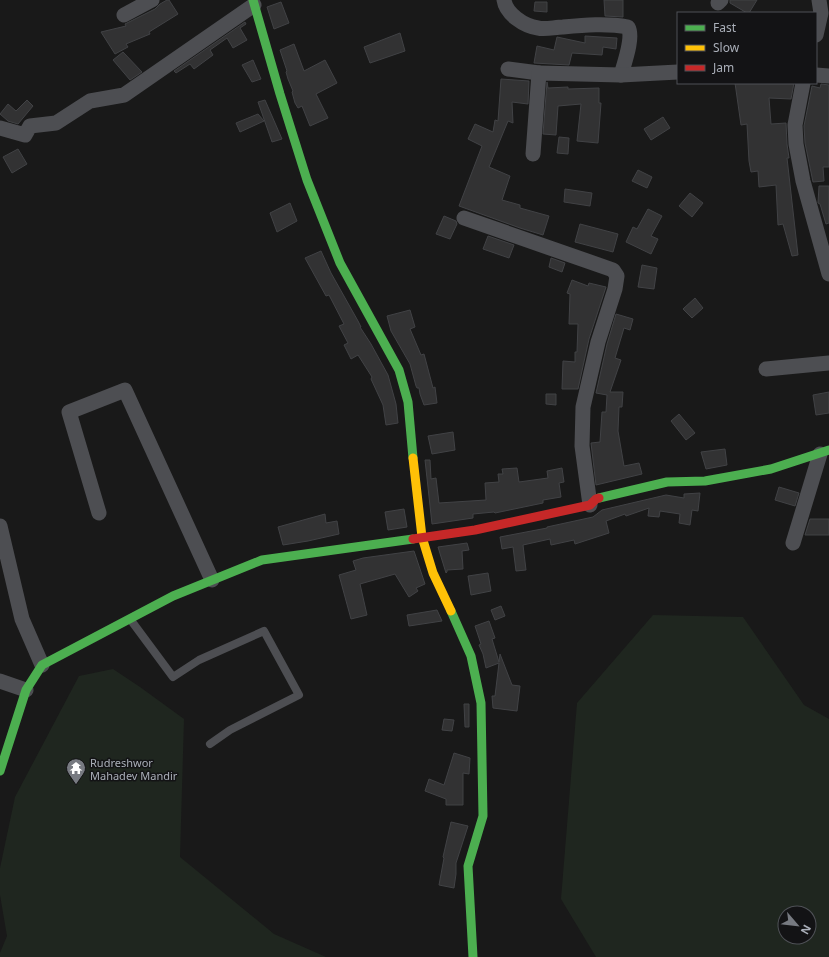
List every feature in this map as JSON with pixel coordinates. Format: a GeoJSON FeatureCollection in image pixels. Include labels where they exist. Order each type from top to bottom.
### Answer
{"type":"FeatureCollection","features":[{"type":"Feature","properties":{"kind":"street"},"geometry":{"type":"LineString","coordinates":[[124,15],[152,0]]}},
{"type":"Feature","properties":{"kind":"street"},"geometry":{"type":"LineString","coordinates":[[504,0],[507,10],[523,23],[538,29],[620,25],[628,27],[630,31],[630,38],[621,76]]}},
{"type":"Feature","properties":{"kind":"street"},"geometry":{"type":"LineString","coordinates":[[817,30],[821,12],[819,0]]}},
{"type":"Feature","properties":{"kind":"street"},"geometry":{"type":"LineString","coordinates":[[0,128],[25,135],[30,126],[56,123],[90,101],[124,95],[254,3],[307,180],[340,263],[399,370],[408,402],[415,484],[422,537],[433,573],[471,656],[482,703],[483,816],[468,866],[473,957]]}},
{"type":"Feature","properties":{"kind":"street"},"geometry":{"type":"LineString","coordinates":[[508,70],[539,73],[621,76],[677,72]]}},
{"type":"Feature","properties":{"kind":"street"},"geometry":{"type":"LineString","coordinates":[[533,154],[539,73]]}},
{"type":"Feature","properties":{"kind":"street"},"geometry":{"type":"LineString","coordinates":[[817,75],[829,76]]}},
{"type":"Feature","properties":{"kind":"street"},"geometry":{"type":"LineString","coordinates":[[803,84],[795,125],[796,144],[803,181],[829,274]]}},
{"type":"Feature","properties":{"kind":"street"},"geometry":{"type":"LineString","coordinates":[[464,218],[613,270],[617,276],[615,289],[598,342],[583,407],[582,446],[590,505]]}},
{"type":"Feature","properties":{"kind":"street"},"geometry":{"type":"LineString","coordinates":[[766,369],[829,363]]}},
{"type":"Feature","properties":{"kind":"street"},"geometry":{"type":"LineString","coordinates":[[99,513],[69,412],[125,390],[212,580]]}},
{"type":"Feature","properties":{"kind":"street"},"geometry":{"type":"LineString","coordinates":[[0,771],[26,690],[42,665],[173,596],[262,560],[475,530],[590,505],[596,499],[667,482],[705,481],[771,469],[824,452]]}},
{"type":"Feature","properties":{"kind":"street"},"geometry":{"type":"LineString","coordinates":[[793,543],[824,452]]}},
{"type":"Feature","properties":{"kind":"street"},"geometry":{"type":"LineString","coordinates":[[0,528],[22,619],[42,665]]}},
{"type":"Feature","properties":{"kind":"street"},"geometry":{"type":"LineString","coordinates":[[0,681],[26,690]]}},
{"type":"Feature","properties":{"kind":"lane"},"geometry":{"type":"LineString","coordinates":[[130,619],[172,677],[199,660],[264,631],[299,695],[230,730],[210,744]]}},
{"type":"Feature","properties":{"kind":"shaded area"},"geometry":{"type":"Polygon","coordinates":[[[653,615],[743,617],[804,705],[829,719],[829,957],[596,957],[561,899],[577,703],[653,615]]]}},
{"type":"Feature","properties":{"kind":"shaded area"},"geometry":{"type":"Polygon","coordinates":[[[113,669],[184,719],[180,857],[274,934],[326,957],[0,957],[0,953],[7,936],[0,895],[0,868],[15,797],[79,676],[113,669]]]}},
{"type":"Feature","properties":{"kind":"building"},"geometry":{"type":"Polygon","coordinates":[[[169,0],[178,14],[149,32],[150,34],[126,44],[128,47],[115,54],[101,32],[126,26],[125,24],[155,9],[169,0]]]}},
{"type":"Feature","properties":{"kind":"building"},"geometry":{"type":"Polygon","coordinates":[[[604,0],[623,0],[623,17],[605,16],[604,0]]]}},
{"type":"Feature","properties":{"kind":"building"},"geometry":{"type":"Polygon","coordinates":[[[730,0],[757,0],[750,12],[745,12],[730,3],[730,0]]]}},
{"type":"Feature","properties":{"kind":"building"},"geometry":{"type":"Polygon","coordinates":[[[281,2],[289,23],[274,29],[267,7],[281,2]]]}},
{"type":"Feature","properties":{"kind":"building"},"geometry":{"type":"Polygon","coordinates":[[[535,2],[547,2],[547,12],[534,11],[535,2]]]}},
{"type":"Feature","properties":{"kind":"building"},"geometry":{"type":"Polygon","coordinates":[[[245,22],[246,24],[240,28],[247,40],[233,48],[227,38],[210,50],[213,55],[194,69],[190,64],[176,73],[174,71],[245,22]]]}},
{"type":"Feature","properties":{"kind":"building"},"geometry":{"type":"Polygon","coordinates":[[[400,33],[405,51],[370,63],[364,47],[400,33]]]}},
{"type":"Feature","properties":{"kind":"building"},"geometry":{"type":"Polygon","coordinates":[[[585,36],[617,38],[616,49],[603,47],[602,55],[572,53],[569,65],[534,63],[537,46],[554,50],[557,37],[585,43],[585,36]]]}},
{"type":"Feature","properties":{"kind":"building"},"geometry":{"type":"Polygon","coordinates":[[[294,44],[304,71],[325,60],[337,83],[316,94],[328,118],[310,126],[302,106],[298,108],[295,103],[293,91],[280,50],[294,44]]]}},
{"type":"Feature","properties":{"kind":"building"},"geometry":{"type":"Polygon","coordinates":[[[123,52],[142,72],[130,80],[113,60],[123,52]]]}},
{"type":"Feature","properties":{"kind":"building"},"geometry":{"type":"Polygon","coordinates":[[[253,60],[261,79],[252,82],[242,65],[253,60]]]}},
{"type":"Feature","properties":{"kind":"building"},"geometry":{"type":"Polygon","coordinates":[[[501,79],[529,81],[528,104],[512,102],[513,123],[508,121],[489,167],[510,176],[502,200],[520,205],[520,208],[549,216],[543,235],[459,206],[482,146],[468,139],[475,124],[493,132],[495,120],[498,121],[501,79]]]}},
{"type":"Feature","properties":{"kind":"building"},"geometry":{"type":"Polygon","coordinates":[[[547,82],[548,88],[599,88],[599,103],[601,103],[598,143],[577,141],[581,104],[558,106],[556,135],[543,134],[547,82]]]}},
{"type":"Feature","properties":{"kind":"building"},"geometry":{"type":"Polygon","coordinates":[[[735,84],[794,84],[791,99],[769,98],[771,124],[786,123],[789,158],[787,158],[798,255],[792,256],[783,224],[778,225],[776,185],[759,187],[758,171],[751,172],[747,124],[741,125],[735,84]]]}},
{"type":"Feature","properties":{"kind":"building"},"geometry":{"type":"Polygon","coordinates":[[[821,84],[829,85],[829,167],[823,167],[824,181],[813,182],[805,143],[804,126],[812,86],[820,88],[821,84]]]}},
{"type":"Feature","properties":{"kind":"building"},"geometry":{"type":"Polygon","coordinates":[[[27,100],[33,106],[18,124],[8,121],[0,114],[8,104],[16,111],[27,100]]]}},
{"type":"Feature","properties":{"kind":"building"},"geometry":{"type":"Polygon","coordinates":[[[265,100],[282,139],[272,142],[258,102],[265,100]]]}},
{"type":"Feature","properties":{"kind":"building"},"geometry":{"type":"Polygon","coordinates":[[[258,114],[264,121],[240,132],[236,123],[258,114]]]}},
{"type":"Feature","properties":{"kind":"building"},"geometry":{"type":"Polygon","coordinates":[[[663,117],[670,128],[651,140],[644,129],[663,117]]]}},
{"type":"Feature","properties":{"kind":"building"},"geometry":{"type":"Polygon","coordinates":[[[559,137],[569,138],[568,154],[557,153],[559,137]]]}},
{"type":"Feature","properties":{"kind":"building"},"geometry":{"type":"Polygon","coordinates":[[[18,149],[27,164],[12,173],[3,157],[18,149]]]}},
{"type":"Feature","properties":{"kind":"building"},"geometry":{"type":"Polygon","coordinates":[[[638,170],[652,177],[647,188],[632,181],[638,170]]]}},
{"type":"Feature","properties":{"kind":"building"},"geometry":{"type":"Polygon","coordinates":[[[819,186],[829,186],[829,223],[826,224],[820,204],[818,203],[819,186]]]}},
{"type":"Feature","properties":{"kind":"building"},"geometry":{"type":"Polygon","coordinates":[[[565,189],[592,193],[590,206],[564,202],[565,189]]]}},
{"type":"Feature","properties":{"kind":"building"},"geometry":{"type":"Polygon","coordinates":[[[690,193],[703,203],[692,217],[679,206],[690,193]]]}},
{"type":"Feature","properties":{"kind":"building"},"geometry":{"type":"Polygon","coordinates":[[[290,203],[297,221],[277,232],[270,213],[290,203]]]}},
{"type":"Feature","properties":{"kind":"building"},"geometry":{"type":"Polygon","coordinates":[[[648,209],[662,216],[651,236],[658,239],[651,254],[626,242],[633,227],[637,229],[648,209]]]}},
{"type":"Feature","properties":{"kind":"building"},"geometry":{"type":"Polygon","coordinates":[[[444,216],[456,221],[457,224],[450,239],[436,234],[444,216]]]}},
{"type":"Feature","properties":{"kind":"building"},"geometry":{"type":"Polygon","coordinates":[[[580,224],[618,234],[613,252],[575,242],[580,224]]]}},
{"type":"Feature","properties":{"kind":"building"},"geometry":{"type":"Polygon","coordinates":[[[488,236],[514,245],[509,258],[483,249],[488,236]]]}},
{"type":"Feature","properties":{"kind":"building"},"geometry":{"type":"Polygon","coordinates":[[[321,251],[360,327],[388,375],[396,404],[398,423],[386,425],[383,405],[371,379],[372,377],[358,355],[351,359],[344,345],[348,343],[339,326],[344,324],[329,295],[326,296],[305,258],[321,251]]]}},
{"type":"Feature","properties":{"kind":"building"},"geometry":{"type":"Polygon","coordinates":[[[551,258],[565,263],[562,272],[549,267],[551,258]]]}},
{"type":"Feature","properties":{"kind":"building"},"geometry":{"type":"Polygon","coordinates":[[[642,265],[657,268],[654,289],[638,287],[642,265]]]}},
{"type":"Feature","properties":{"kind":"building"},"geometry":{"type":"Polygon","coordinates":[[[572,280],[588,286],[589,283],[606,287],[589,339],[578,389],[562,389],[563,361],[575,362],[575,352],[577,352],[578,324],[569,324],[570,294],[567,293],[572,280]]]}},
{"type":"Feature","properties":{"kind":"building"},"geometry":{"type":"Polygon","coordinates":[[[695,298],[703,308],[692,318],[683,309],[695,298]]]}},
{"type":"Feature","properties":{"kind":"building"},"geometry":{"type":"Polygon","coordinates":[[[410,310],[415,327],[410,329],[421,355],[424,354],[433,388],[435,387],[437,403],[424,405],[419,388],[416,386],[410,364],[391,331],[387,316],[410,310]]]}},
{"type":"Feature","properties":{"kind":"building"},"geometry":{"type":"Polygon","coordinates":[[[616,314],[633,319],[630,330],[624,328],[615,358],[621,360],[610,392],[623,392],[622,407],[619,407],[618,431],[624,466],[639,463],[642,474],[596,485],[591,443],[600,442],[602,412],[606,412],[607,395],[596,393],[607,344],[616,314]]]}},
{"type":"Feature","properties":{"kind":"building"},"geometry":{"type":"Polygon","coordinates":[[[829,392],[829,413],[816,415],[813,395],[829,392]]]}},
{"type":"Feature","properties":{"kind":"building"},"geometry":{"type":"Polygon","coordinates":[[[546,394],[556,394],[556,405],[546,404],[546,394]]]}},
{"type":"Feature","properties":{"kind":"building"},"geometry":{"type":"Polygon","coordinates":[[[679,414],[695,433],[686,440],[671,421],[679,414]]]}},
{"type":"Feature","properties":{"kind":"building"},"geometry":{"type":"Polygon","coordinates":[[[453,432],[455,450],[432,454],[428,436],[453,432]]]}},
{"type":"Feature","properties":{"kind":"building"},"geometry":{"type":"Polygon","coordinates":[[[725,449],[727,465],[706,469],[701,452],[725,449]]]}},
{"type":"Feature","properties":{"kind":"building"},"geometry":{"type":"Polygon","coordinates":[[[425,460],[430,460],[431,479],[436,478],[439,503],[486,500],[485,483],[499,482],[498,474],[503,474],[502,469],[517,468],[519,482],[548,478],[547,471],[562,468],[564,482],[559,483],[561,497],[543,500],[543,503],[495,513],[473,514],[473,518],[432,524],[425,460]]]}},
{"type":"Feature","properties":{"kind":"building"},"geometry":{"type":"Polygon","coordinates":[[[779,487],[799,493],[795,506],[775,500],[779,487]]]}},
{"type":"Feature","properties":{"kind":"building"},"geometry":{"type":"Polygon","coordinates":[[[700,493],[698,511],[692,510],[690,525],[679,523],[680,514],[660,511],[659,517],[648,516],[649,508],[626,516],[625,514],[606,521],[609,533],[575,544],[574,540],[551,545],[550,539],[523,545],[526,570],[516,571],[513,547],[502,549],[500,537],[593,517],[602,510],[666,495],[684,498],[684,494],[700,493]]]}},
{"type":"Feature","properties":{"kind":"building"},"geometry":{"type":"Polygon","coordinates":[[[404,509],[407,527],[388,530],[385,512],[404,509]]]}},
{"type":"Feature","properties":{"kind":"building"},"geometry":{"type":"Polygon","coordinates":[[[325,514],[326,523],[337,521],[339,534],[283,545],[278,527],[325,514]]]}},
{"type":"Feature","properties":{"kind":"building"},"geometry":{"type":"Polygon","coordinates":[[[810,519],[829,519],[829,535],[805,535],[810,519]]]}},
{"type":"Feature","properties":{"kind":"building"},"geometry":{"type":"Polygon","coordinates":[[[467,543],[469,550],[462,551],[463,569],[447,570],[446,573],[438,547],[467,543]]]}},
{"type":"Feature","properties":{"kind":"building"},"geometry":{"type":"Polygon","coordinates":[[[414,551],[425,584],[416,588],[418,591],[409,597],[395,574],[360,584],[367,615],[351,619],[339,575],[356,570],[353,561],[363,558],[414,551]]]}},
{"type":"Feature","properties":{"kind":"building"},"geometry":{"type":"Polygon","coordinates":[[[488,573],[491,591],[471,595],[468,576],[488,573]]]}},
{"type":"Feature","properties":{"kind":"building"},"geometry":{"type":"Polygon","coordinates":[[[501,606],[505,616],[495,620],[491,610],[501,606]]]}},
{"type":"Feature","properties":{"kind":"building"},"geometry":{"type":"Polygon","coordinates":[[[437,610],[442,621],[409,626],[407,615],[437,610]]]}},
{"type":"Feature","properties":{"kind":"building"},"geometry":{"type":"Polygon","coordinates":[[[489,621],[495,638],[492,639],[499,662],[500,654],[512,685],[520,686],[517,711],[493,708],[492,696],[495,696],[499,663],[486,668],[483,654],[479,645],[481,644],[475,626],[489,621]]]}},
{"type":"Feature","properties":{"kind":"building"},"geometry":{"type":"Polygon","coordinates":[[[464,704],[469,704],[469,727],[465,727],[464,704]]]}},
{"type":"Feature","properties":{"kind":"building"},"geometry":{"type":"Polygon","coordinates":[[[444,719],[454,720],[452,731],[442,730],[444,719]]]}},
{"type":"Feature","properties":{"kind":"building"},"geometry":{"type":"Polygon","coordinates":[[[454,753],[470,758],[469,774],[463,773],[463,805],[446,805],[446,799],[425,791],[429,779],[444,785],[454,753]]]}},
{"type":"Feature","properties":{"kind":"building"},"geometry":{"type":"Polygon","coordinates":[[[451,822],[468,826],[456,863],[454,888],[439,885],[443,857],[451,822]]]}},
{"type":"Feature","properties":{"kind":"traffic: fast"},"geometry":{"type":"LineString","coordinates":[[253,0],[307,180],[340,263],[399,370],[408,402],[413,458]]}},
{"type":"Feature","properties":{"kind":"traffic: fast"},"geometry":{"type":"LineString","coordinates":[[599,498],[667,482],[705,481],[771,469],[829,450]]}},
{"type":"Feature","properties":{"kind":"traffic: fast"},"geometry":{"type":"LineString","coordinates":[[0,771],[26,690],[42,665],[173,596],[262,560],[413,539]]}},
{"type":"Feature","properties":{"kind":"traffic: fast"},"geometry":{"type":"LineString","coordinates":[[451,611],[471,656],[481,703],[483,816],[468,866],[473,957]]}},
{"type":"Feature","properties":{"kind":"traffic: slow"},"geometry":{"type":"LineString","coordinates":[[413,458],[422,537],[433,573],[451,611]]}},
{"type":"Feature","properties":{"kind":"traffic: jam"},"geometry":{"type":"LineString","coordinates":[[413,539],[475,530],[590,505],[599,498]]}},
{"type":"Feature","properties":{"kind":"place","name":"Rudreshwor Mahadev Mandir"},"geometry":{"type":"Point","coordinates":[76,785]}}]}
